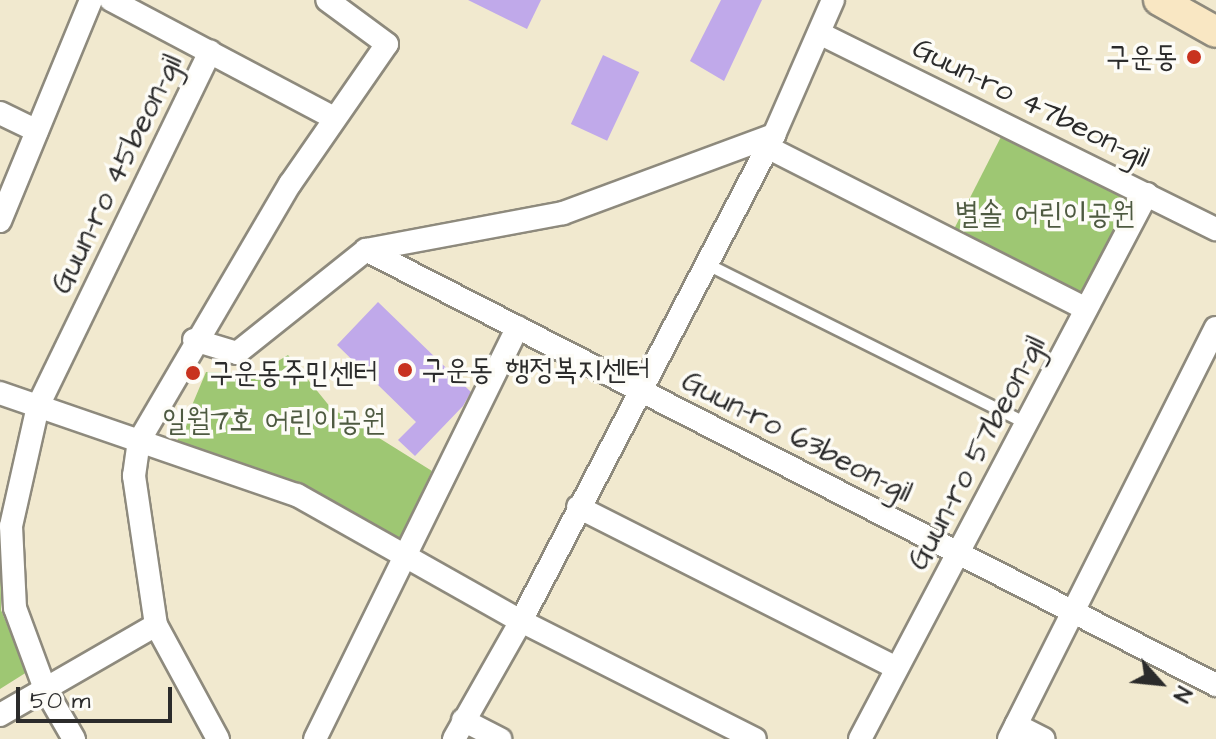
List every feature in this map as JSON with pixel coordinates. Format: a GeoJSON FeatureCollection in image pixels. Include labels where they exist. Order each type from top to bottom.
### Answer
{"type":"FeatureCollection","features":[{"type":"Feature","properties":{"kind":"main road"},"geometry":{"type":"LineString","coordinates":[[1159,0],[1216,32]]}},
{"type":"Feature","properties":{"kind":"street"},"geometry":{"type":"LineString","coordinates":[[0,221],[91,0]]}},
{"type":"Feature","properties":{"kind":"street"},"geometry":{"type":"LineString","coordinates":[[111,0],[210,51]]}},
{"type":"Feature","properties":{"kind":"street"},"geometry":{"type":"LineString","coordinates":[[218,739],[156,625],[134,476],[139,441],[194,340],[334,118],[387,44],[327,0]]}},
{"type":"Feature","properties":{"kind":"street"},"geometry":{"type":"LineString","coordinates":[[500,739],[459,729],[521,621],[770,140],[833,0]]}},
{"type":"Feature","properties":{"kind":"street","name":"Guun-ro 47beon-gil"},"geometry":{"type":"LineString","coordinates":[[819,33],[1216,229]]}},
{"type":"Feature","properties":{"kind":"street","name":"Guun-ro 45beon-gil"},"geometry":{"type":"LineString","coordinates":[[74,739],[45,689],[15,608],[11,526],[38,406],[210,51],[334,118]]}},
{"type":"Feature","properties":{"kind":"street"},"geometry":{"type":"LineString","coordinates":[[0,113],[37,131]]}},
{"type":"Feature","properties":{"kind":"street"},"geometry":{"type":"LineString","coordinates":[[194,340],[237,353],[366,250],[563,213],[770,140],[1086,309]]}},
{"type":"Feature","properties":{"kind":"street","name":"Guun-ro 57beon-gil"},"geometry":{"type":"LineString","coordinates":[[860,739],[1147,194]]}},
{"type":"Feature","properties":{"kind":"street","name":"Guun-ro 63beon-gil"},"geometry":{"type":"LineString","coordinates":[[366,250],[1216,685]]}},
{"type":"Feature","properties":{"kind":"street"},"geometry":{"type":"LineString","coordinates":[[315,739],[403,552],[518,327]]}},
{"type":"Feature","properties":{"kind":"street"},"geometry":{"type":"LineString","coordinates":[[1044,739],[1013,732],[1216,328]]}},
{"type":"Feature","properties":{"kind":"street"},"geometry":{"type":"LineString","coordinates":[[0,393],[297,495],[521,621],[755,739]]}},
{"type":"Feature","properties":{"kind":"street"},"geometry":{"type":"LineString","coordinates":[[578,507],[897,668]]}},
{"type":"Feature","properties":{"kind":"street"},"geometry":{"type":"LineString","coordinates":[[0,715],[156,625]]}},
{"type":"Feature","properties":{"kind":"lane"},"geometry":{"type":"LineString","coordinates":[[705,263],[1026,423]]}},
{"type":"Feature","properties":{"kind":"green space","name":"별솔 어린이공원"},"geometry":{"type":"Polygon","coordinates":[[[1005,129],[1138,197],[1086,299],[953,231],[1005,129]]]}},
{"type":"Feature","properties":{"kind":"green space","name":"일월7호 어린이공원"},"geometry":{"type":"Polygon","coordinates":[[[288,355],[331,408],[432,471],[399,539],[299,486],[177,441],[206,372],[260,372],[288,355]]]}},
{"type":"Feature","properties":{"kind":"green space"},"geometry":{"type":"Polygon","coordinates":[[[0,525],[1,610],[27,672],[0,689],[0,525]]]}},
{"type":"Feature","properties":{"kind":"building"},"geometry":{"type":"Polygon","coordinates":[[[468,0],[541,0],[527,29],[468,0]]]}},
{"type":"Feature","properties":{"kind":"building"},"geometry":{"type":"Polygon","coordinates":[[[721,0],[762,0],[724,81],[690,61],[721,0]]]}},
{"type":"Feature","properties":{"kind":"building"},"geometry":{"type":"Polygon","coordinates":[[[603,55],[639,72],[607,141],[571,124],[603,55]]]}},
{"type":"Feature","properties":{"kind":"building","name":"구운동 행정복지센터"},"geometry":{"type":"Polygon","coordinates":[[[378,302],[471,392],[463,406],[415,456],[398,440],[416,422],[337,345],[378,302]]]}},
{"type":"Feature","properties":{"kind":"place","name":"구운동"},"geometry":{"type":"Point","coordinates":[1194,57]}},
{"type":"Feature","properties":{"kind":"place","name":"구운동 행정복지센터"},"geometry":{"type":"Point","coordinates":[405,370]}},
{"type":"Feature","properties":{"kind":"place","name":"구운동주민센터"},"geometry":{"type":"Point","coordinates":[193,373]}}]}
